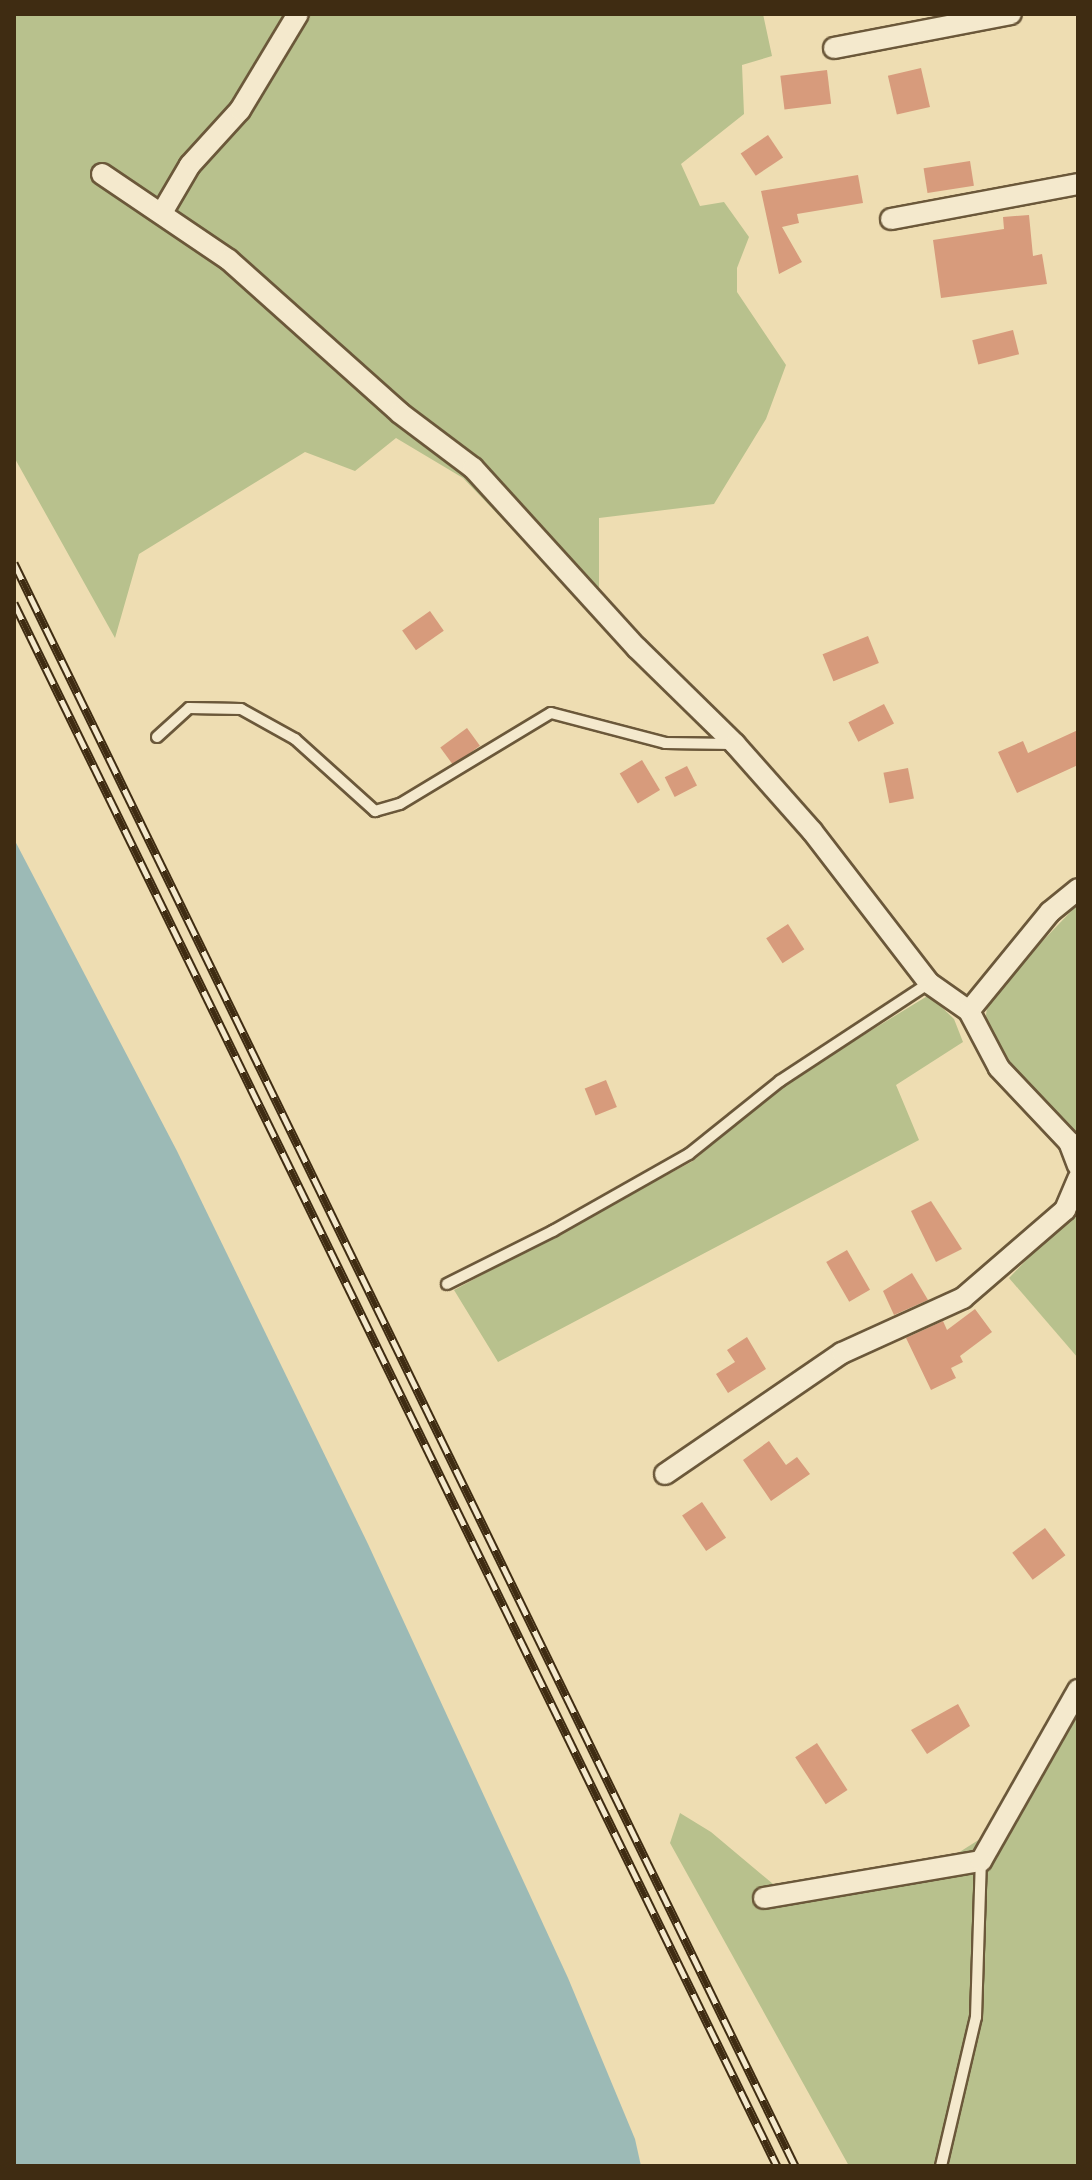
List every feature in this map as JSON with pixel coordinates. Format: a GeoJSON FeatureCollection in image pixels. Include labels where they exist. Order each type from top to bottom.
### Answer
{"type":"FeatureCollection","features":[{"type":"Feature","properties":{"kind":"street"},"geometry":{"type":"LineString","coordinates":[[163,211],[190,165],[240,110],[298,14]]}},
{"type":"Feature","properties":{"kind":"street"},"geometry":{"type":"LineString","coordinates":[[834,48],[1011,14]]}},
{"type":"Feature","properties":{"kind":"street"},"geometry":{"type":"LineString","coordinates":[[102,174],[163,211],[229,260],[400,413],[473,468],[637,648],[735,744],[812,831],[929,983],[969,1011],[999,1068],[1069,1142],[1078,1165]]}},
{"type":"Feature","properties":{"kind":"street"},"geometry":{"type":"LineString","coordinates":[[891,219],[1078,184]]}},
{"type":"Feature","properties":{"kind":"street"},"geometry":{"type":"LineString","coordinates":[[969,1011],[1050,912],[1078,889]]}},
{"type":"Feature","properties":{"kind":"street"},"geometry":{"type":"LineString","coordinates":[[665,1474],[726,1437],[842,1353],[963,1298],[1065,1210],[1078,1179]]}},
{"type":"Feature","properties":{"kind":"street"},"geometry":{"type":"LineString","coordinates":[[764,1898],[981,1861],[1078,1690]]}},
{"type":"Feature","properties":{"kind":"lane"},"geometry":{"type":"LineString","coordinates":[[157,737],[189,708],[241,709],[295,739],[375,811],[400,804],[551,713],[665,743],[735,744]]}},
{"type":"Feature","properties":{"kind":"lane"},"geometry":{"type":"LineString","coordinates":[[447,1284],[553,1231],[689,1154],[780,1081],[929,983]]}},
{"type":"Feature","properties":{"kind":"lane"},"geometry":{"type":"LineString","coordinates":[[941,2166],[976,2017],[981,1861]]}},
{"type":"Feature","properties":{"kind":"green space"},"geometry":{"type":"Polygon","coordinates":[[[14,14],[763,14],[772,56],[742,65],[744,114],[681,164],[700,206],[724,202],[749,237],[737,268],[737,292],[786,365],[766,419],[714,504],[599,518],[599,587],[579,599],[463,478],[396,438],[355,471],[305,452],[139,554],[115,638],[14,457],[14,14]]]}},
{"type":"Feature","properties":{"kind":"green space"},"geometry":{"type":"Polygon","coordinates":[[[1078,904],[1078,1141],[1009,1064],[990,1038],[986,1015],[988,998],[1078,904]]]}},
{"type":"Feature","properties":{"kind":"green space"},"geometry":{"type":"Polygon","coordinates":[[[929,995],[954,1019],[963,1042],[896,1085],[919,1140],[498,1362],[454,1290],[693,1161],[782,1085],[929,995]]]}},
{"type":"Feature","properties":{"kind":"green space"},"geometry":{"type":"Polygon","coordinates":[[[1078,1206],[1078,1358],[1009,1278],[1078,1206]]]}},
{"type":"Feature","properties":{"kind":"green space"},"geometry":{"type":"Polygon","coordinates":[[[1078,1708],[1078,2166],[849,2166],[670,1843],[680,1813],[711,1832],[779,1889],[958,1853],[980,1839],[1003,1846],[1078,1708]]]}},
{"type":"Feature","properties":{"kind":"water"},"geometry":{"type":"Polygon","coordinates":[[[14,839],[177,1151],[368,1544],[568,1978],[635,2139],[641,2166],[14,2166],[14,839]]]}},
{"type":"Feature","properties":{"kind":"building"},"geometry":{"type":"Polygon","coordinates":[[[921,68],[930,107],[897,115],[888,76],[921,68]]]}},
{"type":"Feature","properties":{"kind":"building"},"geometry":{"type":"Polygon","coordinates":[[[827,70],[831,104],[784,109],[780,76],[827,70]]]}},
{"type":"Feature","properties":{"kind":"building"},"geometry":{"type":"Polygon","coordinates":[[[768,135],[783,157],[756,176],[741,153],[768,135]]]}},
{"type":"Feature","properties":{"kind":"building"},"geometry":{"type":"Polygon","coordinates":[[[970,161],[974,186],[927,193],[924,168],[970,161]]]}},
{"type":"Feature","properties":{"kind":"building"},"geometry":{"type":"Polygon","coordinates":[[[858,175],[863,203],[797,214],[799,223],[782,227],[802,262],[779,274],[761,191],[858,175]]]}},
{"type":"Feature","properties":{"kind":"building"},"geometry":{"type":"Polygon","coordinates":[[[1029,215],[1033,256],[1042,254],[1047,284],[941,298],[933,240],[1004,229],[1003,217],[1029,215]]]}},
{"type":"Feature","properties":{"kind":"building"},"geometry":{"type":"Polygon","coordinates":[[[1013,330],[1019,354],[978,364],[972,340],[1013,330]]]}},
{"type":"Feature","properties":{"kind":"building"},"geometry":{"type":"Polygon","coordinates":[[[430,611],[444,631],[416,650],[402,631],[430,611]]]}},
{"type":"Feature","properties":{"kind":"building"},"geometry":{"type":"Polygon","coordinates":[[[868,636],[879,663],[833,681],[823,654],[868,636]]]}},
{"type":"Feature","properties":{"kind":"building"},"geometry":{"type":"Polygon","coordinates":[[[884,704],[894,724],[858,742],[848,722],[884,704]]]}},
{"type":"Feature","properties":{"kind":"building"},"geometry":{"type":"Polygon","coordinates":[[[467,728],[480,746],[453,765],[440,747],[467,728]]]}},
{"type":"Feature","properties":{"kind":"building"},"geometry":{"type":"Polygon","coordinates":[[[1078,730],[1078,765],[1017,793],[998,752],[1023,741],[1028,753],[1078,730]]]}},
{"type":"Feature","properties":{"kind":"building"},"geometry":{"type":"Polygon","coordinates":[[[642,760],[660,790],[638,803],[620,773],[642,760]]]}},
{"type":"Feature","properties":{"kind":"building"},"geometry":{"type":"Polygon","coordinates":[[[687,766],[697,786],[675,797],[665,777],[687,766]]]}},
{"type":"Feature","properties":{"kind":"building"},"geometry":{"type":"Polygon","coordinates":[[[908,768],[914,798],[889,803],[883,773],[908,768]]]}},
{"type":"Feature","properties":{"kind":"building"},"geometry":{"type":"Polygon","coordinates":[[[788,924],[804,949],[783,963],[766,938],[788,924]]]}},
{"type":"Feature","properties":{"kind":"building"},"geometry":{"type":"Polygon","coordinates":[[[606,1080],[617,1107],[596,1116],[585,1089],[606,1080]]]}},
{"type":"Feature","properties":{"kind":"building"},"geometry":{"type":"Polygon","coordinates":[[[931,1201],[962,1249],[936,1262],[911,1211],[931,1201]]]}},
{"type":"Feature","properties":{"kind":"building"},"geometry":{"type":"Polygon","coordinates":[[[847,1250],[870,1290],[849,1302],[826,1262],[847,1250]]]}},
{"type":"Feature","properties":{"kind":"building"},"geometry":{"type":"Polygon","coordinates":[[[912,1273],[928,1300],[894,1315],[883,1291],[912,1273]]]}},
{"type":"Feature","properties":{"kind":"building"},"geometry":{"type":"Polygon","coordinates":[[[975,1309],[992,1332],[960,1356],[963,1362],[951,1368],[956,1378],[931,1390],[906,1338],[943,1321],[947,1330],[975,1309]]]}},
{"type":"Feature","properties":{"kind":"building"},"geometry":{"type":"Polygon","coordinates":[[[747,1337],[766,1369],[728,1393],[716,1374],[735,1362],[727,1350],[747,1337]]]}},
{"type":"Feature","properties":{"kind":"building"},"geometry":{"type":"Polygon","coordinates":[[[769,1441],[786,1465],[797,1457],[810,1474],[771,1501],[743,1460],[769,1441]]]}},
{"type":"Feature","properties":{"kind":"building"},"geometry":{"type":"Polygon","coordinates":[[[702,1502],[726,1538],[706,1551],[682,1515],[702,1502]]]}},
{"type":"Feature","properties":{"kind":"building"},"geometry":{"type":"Polygon","coordinates":[[[1045,1528],[1065,1555],[1033,1580],[1012,1553],[1045,1528]]]}},
{"type":"Feature","properties":{"kind":"building"},"geometry":{"type":"Polygon","coordinates":[[[958,1704],[970,1726],[927,1754],[911,1730],[958,1704]]]}},
{"type":"Feature","properties":{"kind":"building"},"geometry":{"type":"Polygon","coordinates":[[[817,1743],[847,1790],[826,1804],[795,1757],[817,1743]]]}},
{"type":"Feature","properties":{"kind":"railway"},"geometry":{"type":"LineString","coordinates":[[14,563],[795,2166]]}},
{"type":"Feature","properties":{"kind":"railway"},"geometry":{"type":"LineString","coordinates":[[14,603],[777,2166]]}}]}
